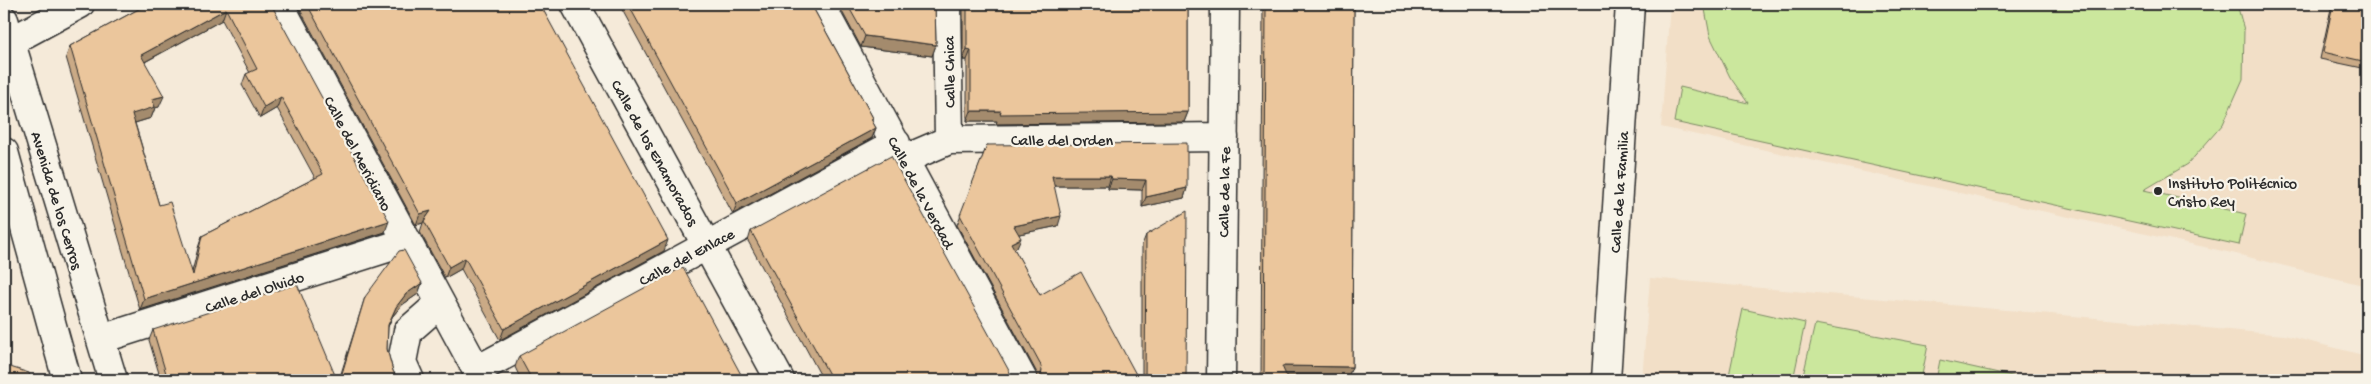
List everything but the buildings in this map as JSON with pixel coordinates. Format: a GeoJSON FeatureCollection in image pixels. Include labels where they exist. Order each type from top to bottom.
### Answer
{"type":"FeatureCollection","features":[{"type":"Feature","properties":{"kind":"street"},"geometry":{"type":"LineString","coordinates":[[6,36],[80,4]]}},
{"type":"Feature","properties":{"kind":"street","name":"Calle del Meridiano"},"geometry":{"type":"LineString","coordinates":[[279,4],[479,375]]}},
{"type":"Feature","properties":{"kind":"street","name":"Calle de los Enamorados"},"geometry":{"type":"LineString","coordinates":[[575,4],[780,380]]}},
{"type":"Feature","properties":{"kind":"street","name":"Calle de la Verdad"},"geometry":{"type":"LineString","coordinates":[[820,4],[1023,380]]}},
{"type":"Feature","properties":{"kind":"street","name":"Calle Chica"},"geometry":{"type":"LineString","coordinates":[[947,4],[949,140]]}},
{"type":"Feature","properties":{"kind":"street","name":"Calle de la Familia"},"geometry":{"type":"LineString","coordinates":[[1606,380],[1630,4]]}},
{"type":"Feature","properties":{"kind":"street","name":"Calle de la Fe"},"geometry":{"type":"LineString","coordinates":[[1221,380],[1225,5]]}},
{"type":"Feature","properties":{"kind":"street","name":"Avenida de los Cerros"},"geometry":{"type":"LineString","coordinates":[[6,36],[113,380]]}},
{"type":"Feature","properties":{"kind":"street","name":"Calle del Orden"},"geometry":{"type":"LineString","coordinates":[[901,152],[949,140],[1224,137]]}},
{"type":"Feature","properties":{"kind":"street"},"geometry":{"type":"LineString","coordinates":[[4,152],[67,380]]}},
{"type":"Feature","properties":{"kind":"street","name":"Calle del Enlace"},"geometry":{"type":"LineString","coordinates":[[479,375],[706,244],[901,152]]}},
{"type":"Feature","properties":{"kind":"street","name":"Calle del Olvido"},"geometry":{"type":"LineString","coordinates":[[101,339],[406,242]]}},
{"type":"Feature","properties":{"kind":"street"},"geometry":{"type":"LineString","coordinates":[[410,380],[402,362],[408,331],[440,303]]}},
{"type":"Feature","properties":{"kind":"shaded area","name":"Instituto Politécnico Cristo Rey"},"geometry":{"type":"Polygon","coordinates":[[[1670,4],[2367,4],[2367,286],[2236,254],[1661,127],[1670,4]]]}},
{"type":"Feature","properties":{"kind":"shaded area"},"geometry":{"type":"Polygon","coordinates":[[[1650,278],[2284,335],[2367,356],[2367,380],[1642,380],[1650,278]]]}},
{"type":"Feature","properties":{"kind":"green space","name":"Instituto Politécnico Cristo Rey"},"geometry":{"type":"Polygon","coordinates":[[[1704,4],[2237,4],[2244,30],[2243,79],[2223,124],[2188,164],[2144,190],[2246,214],[2239,245],[1674,122],[1680,87],[1748,103],[1730,77],[1710,36],[1704,4]]]}},
{"type":"Feature","properties":{"kind":"green space"},"geometry":{"type":"Polygon","coordinates":[[[1743,309],[1805,323],[1793,380],[1728,380],[1743,309]]]}},
{"type":"Feature","properties":{"kind":"green space"},"geometry":{"type":"Polygon","coordinates":[[[1815,324],[1928,345],[1921,380],[1802,380],[1815,324]]]}},
{"type":"Feature","properties":{"kind":"green space"},"geometry":{"type":"Polygon","coordinates":[[[1940,360],[2030,380],[1936,380],[1940,360]]]}},
{"type":"Feature","properties":{"kind":"place","name":"Instituto Politécnico Cristo Rey"},"geometry":{"type":"Point","coordinates":[2158,191]}}]}
